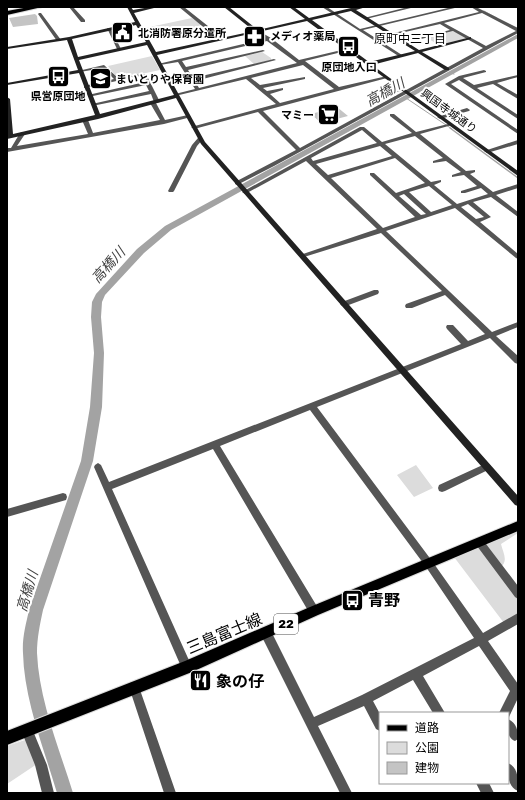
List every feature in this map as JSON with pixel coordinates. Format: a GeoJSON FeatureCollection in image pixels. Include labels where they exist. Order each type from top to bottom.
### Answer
{"type":"FeatureCollection","features":[{"type":"Feature","properties":{"kind":"highway"},"geometry":{"type":"LineString","coordinates":[[7,12],[29,7]]}},
{"type":"Feature","properties":{"kind":"highway"},"geometry":{"type":"LineString","coordinates":[[7,12],[39,11]]}},
{"type":"Feature","properties":{"kind":"main road","name":"三島富士線"},"geometry":{"type":"LineString","coordinates":[[7,738],[187,667],[518,526]]}},
{"type":"Feature","properties":{"kind":"street"},"geometry":{"type":"LineString","coordinates":[[71,7],[84,21]]}},
{"type":"Feature","properties":{"kind":"street"},"geometry":{"type":"LineString","coordinates":[[129,7],[200,140],[518,502]]}},
{"type":"Feature","properties":{"kind":"street"},"geometry":{"type":"LineString","coordinates":[[131,12],[156,7]]}},
{"type":"Feature","properties":{"kind":"street"},"geometry":{"type":"LineString","coordinates":[[181,7],[221,39]]}},
{"type":"Feature","properties":{"kind":"street"},"geometry":{"type":"LineString","coordinates":[[7,99],[9,137],[98,117],[301,64],[226,7]]}},
{"type":"Feature","properties":{"kind":"street","name":"興国寺城通り"},"geometry":{"type":"LineString","coordinates":[[291,7],[440,117],[448,125],[518,174]]}},
{"type":"Feature","properties":{"kind":"street"},"geometry":{"type":"LineString","coordinates":[[324,7],[400,56]]}},
{"type":"Feature","properties":{"kind":"street"},"geometry":{"type":"LineString","coordinates":[[155,54],[334,14],[350,8],[364,7]]}},
{"type":"Feature","properties":{"kind":"street"},"geometry":{"type":"LineString","coordinates":[[366,18],[413,7]]}},
{"type":"Feature","properties":{"kind":"street"},"geometry":{"type":"LineString","coordinates":[[360,30],[457,7]]}},
{"type":"Feature","properties":{"kind":"street"},"geometry":{"type":"LineString","coordinates":[[473,7],[518,30]]}},
{"type":"Feature","properties":{"kind":"street"},"geometry":{"type":"LineString","coordinates":[[350,8],[448,69]]}},
{"type":"Feature","properties":{"kind":"street"},"geometry":{"type":"LineString","coordinates":[[39,11],[59,40]]}},
{"type":"Feature","properties":{"kind":"street"},"geometry":{"type":"LineString","coordinates":[[392,34],[482,12]]}},
{"type":"Feature","properties":{"kind":"street"},"geometry":{"type":"LineString","coordinates":[[440,22],[486,48]]}},
{"type":"Feature","properties":{"kind":"street"},"geometry":{"type":"LineString","coordinates":[[7,48],[59,40],[138,23]]}},
{"type":"Feature","properties":{"kind":"street"},"geometry":{"type":"LineString","coordinates":[[109,29],[119,49]]}},
{"type":"Feature","properties":{"kind":"street"},"geometry":{"type":"LineString","coordinates":[[405,42],[454,30]]}},
{"type":"Feature","properties":{"kind":"street"},"geometry":{"type":"LineString","coordinates":[[238,183],[518,30]]}},
{"type":"Feature","properties":{"kind":"street"},"geometry":{"type":"LineString","coordinates":[[69,38],[98,117]]}},
{"type":"Feature","properties":{"kind":"street"},"geometry":{"type":"LineString","coordinates":[[369,64],[469,38]]}},
{"type":"Feature","properties":{"kind":"street"},"geometry":{"type":"LineString","coordinates":[[160,64],[269,39]]}},
{"type":"Feature","properties":{"kind":"street"},"geometry":{"type":"LineString","coordinates":[[76,59],[149,43]]}},
{"type":"Feature","properties":{"kind":"street"},"geometry":{"type":"LineString","coordinates":[[253,43],[284,69]]}},
{"type":"Feature","properties":{"kind":"street"},"geometry":{"type":"LineString","coordinates":[[338,89],[301,60],[348,49]]}},
{"type":"Feature","properties":{"kind":"street"},"geometry":{"type":"LineString","coordinates":[[185,69],[263,51]]}},
{"type":"Feature","properties":{"kind":"street"},"geometry":{"type":"LineString","coordinates":[[179,60],[198,90]]}},
{"type":"Feature","properties":{"kind":"street"},"geometry":{"type":"LineString","coordinates":[[192,80],[274,60]]}},
{"type":"Feature","properties":{"kind":"street"},"geometry":{"type":"LineString","coordinates":[[7,84],[104,66],[117,80]]}},
{"type":"Feature","properties":{"kind":"street"},"geometry":{"type":"LineString","coordinates":[[484,72],[461,77],[447,84],[518,132]]}},
{"type":"Feature","properties":{"kind":"street"},"geometry":{"type":"LineString","coordinates":[[86,87],[144,75],[164,122]]}},
{"type":"Feature","properties":{"kind":"street"},"geometry":{"type":"LineString","coordinates":[[476,87],[518,76]]}},
{"type":"Feature","properties":{"kind":"street"},"geometry":{"type":"LineString","coordinates":[[194,127],[386,77]]}},
{"type":"Feature","properties":{"kind":"street"},"geometry":{"type":"LineString","coordinates":[[461,77],[518,113]]}},
{"type":"Feature","properties":{"kind":"street"},"geometry":{"type":"LineString","coordinates":[[248,78],[280,105]]}},
{"type":"Feature","properties":{"kind":"street"},"geometry":{"type":"LineString","coordinates":[[259,87],[303,78]]}},
{"type":"Feature","properties":{"kind":"street"},"geometry":{"type":"LineString","coordinates":[[511,78],[518,82]]}},
{"type":"Feature","properties":{"kind":"street"},"geometry":{"type":"LineString","coordinates":[[493,82],[518,98]]}},
{"type":"Feature","properties":{"kind":"street"},"geometry":{"type":"LineString","coordinates":[[90,96],[147,83]]}},
{"type":"Feature","properties":{"kind":"street"},"geometry":{"type":"LineString","coordinates":[[476,87],[518,117]]}},
{"type":"Feature","properties":{"kind":"street"},"geometry":{"type":"LineString","coordinates":[[266,93],[281,89]]}},
{"type":"Feature","properties":{"kind":"street"},"geometry":{"type":"LineString","coordinates":[[376,95],[405,91]]}},
{"type":"Feature","properties":{"kind":"street"},"geometry":{"type":"LineString","coordinates":[[94,105],[152,92]]}},
{"type":"Feature","properties":{"kind":"street"},"geometry":{"type":"LineString","coordinates":[[473,101],[488,97]]}},
{"type":"Feature","properties":{"kind":"street"},"geometry":{"type":"LineString","coordinates":[[259,110],[299,150]]}},
{"type":"Feature","properties":{"kind":"street"},"geometry":{"type":"LineString","coordinates":[[440,117],[467,110]]}},
{"type":"Feature","properties":{"kind":"street"},"geometry":{"type":"LineString","coordinates":[[392,115],[518,215]]}},
{"type":"Feature","properties":{"kind":"street"},"geometry":{"type":"LineString","coordinates":[[10,149],[188,117]]}},
{"type":"Feature","properties":{"kind":"street"},"geometry":{"type":"LineString","coordinates":[[85,120],[91,135]]}},
{"type":"Feature","properties":{"kind":"street"},"geometry":{"type":"LineString","coordinates":[[310,161],[448,125]]}},
{"type":"Feature","properties":{"kind":"street"},"geometry":{"type":"LineString","coordinates":[[245,192],[310,161],[362,128],[518,258]]}},
{"type":"Feature","properties":{"kind":"street"},"geometry":{"type":"LineString","coordinates":[[10,149],[22,134]]}},
{"type":"Feature","properties":{"kind":"street"},"geometry":{"type":"LineString","coordinates":[[171,190],[195,145],[200,140]]}},
{"type":"Feature","properties":{"kind":"street"},"geometry":{"type":"LineString","coordinates":[[487,151],[518,142]]}},
{"type":"Feature","properties":{"kind":"street"},"geometry":{"type":"LineString","coordinates":[[328,177],[397,156]]}},
{"type":"Feature","properties":{"kind":"street"},"geometry":{"type":"LineString","coordinates":[[435,162],[447,158]]}},
{"type":"Feature","properties":{"kind":"street"},"geometry":{"type":"LineString","coordinates":[[310,161],[518,361]]}},
{"type":"Feature","properties":{"kind":"street"},"geometry":{"type":"LineString","coordinates":[[456,166],[467,163]]}},
{"type":"Feature","properties":{"kind":"street"},"geometry":{"type":"LineString","coordinates":[[454,176],[473,171]]}},
{"type":"Feature","properties":{"kind":"street"},"geometry":{"type":"LineString","coordinates":[[372,174],[420,218]]}},
{"type":"Feature","properties":{"kind":"street"},"geometry":{"type":"LineString","coordinates":[[474,180],[483,177]]}},
{"type":"Feature","properties":{"kind":"street"},"geometry":{"type":"LineString","coordinates":[[395,195],[439,181]]}},
{"type":"Feature","properties":{"kind":"street"},"geometry":{"type":"LineString","coordinates":[[463,192],[482,186]]}},
{"type":"Feature","properties":{"kind":"street"},"geometry":{"type":"LineString","coordinates":[[302,256],[518,186]]}},
{"type":"Feature","properties":{"kind":"street"},"geometry":{"type":"LineString","coordinates":[[405,192],[430,214]]}},
{"type":"Feature","properties":{"kind":"street"},"geometry":{"type":"LineString","coordinates":[[469,202],[488,217],[475,222]]}},
{"type":"Feature","properties":{"kind":"street"},"geometry":{"type":"LineString","coordinates":[[344,304],[376,292]]}},
{"type":"Feature","properties":{"kind":"street"},"geometry":{"type":"LineString","coordinates":[[409,306],[447,292]]}},
{"type":"Feature","properties":{"kind":"street"},"geometry":{"type":"LineString","coordinates":[[107,487],[518,324]]}},
{"type":"Feature","properties":{"kind":"street"},"geometry":{"type":"LineString","coordinates":[[450,327],[467,344]]}},
{"type":"Feature","properties":{"kind":"street"},"geometry":{"type":"LineString","coordinates":[[312,406],[428,564],[517,690],[506,712]]}},
{"type":"Feature","properties":{"kind":"street"},"geometry":{"type":"LineString","coordinates":[[215,445],[314,612]]}},
{"type":"Feature","properties":{"kind":"street"},"geometry":{"type":"LineString","coordinates":[[98,467],[187,667]]}},
{"type":"Feature","properties":{"kind":"street"},"geometry":{"type":"LineString","coordinates":[[442,488],[487,467]]}},
{"type":"Feature","properties":{"kind":"street"},"geometry":{"type":"LineString","coordinates":[[7,513],[63,497]]}},
{"type":"Feature","properties":{"kind":"street"},"geometry":{"type":"LineString","coordinates":[[480,543],[518,594]]}},
{"type":"Feature","properties":{"kind":"street"},"geometry":{"type":"LineString","coordinates":[[312,723],[415,674],[481,640],[518,618]]}},
{"type":"Feature","properties":{"kind":"street"},"geometry":{"type":"LineString","coordinates":[[266,633],[346,793]]}},
{"type":"Feature","properties":{"kind":"street"},"geometry":{"type":"LineString","coordinates":[[415,674],[438,712]]}},
{"type":"Feature","properties":{"kind":"street"},"geometry":{"type":"LineString","coordinates":[[134,687],[170,793]]}},
{"type":"Feature","properties":{"kind":"street"},"geometry":{"type":"LineString","coordinates":[[366,698],[379,723]]}},
{"type":"Feature","properties":{"kind":"street"},"geometry":{"type":"LineString","coordinates":[[509,726],[515,735]]}},
{"type":"Feature","properties":{"kind":"street"},"geometry":{"type":"LineString","coordinates":[[28,730],[41,765],[48,793]]}},
{"type":"Feature","properties":{"kind":"street"},"geometry":{"type":"LineString","coordinates":[[509,771],[518,785]]}},
{"type":"Feature","properties":{"kind":"street"},"geometry":{"type":"LineString","coordinates":[[483,784],[488,793]]}},
{"type":"Feature","properties":{"kind":"green space"},"geometry":{"type":"Polygon","coordinates":[[[192,18],[202,25],[194,27],[194,30],[151,39],[145,28],[192,18]]]}},
{"type":"Feature","properties":{"kind":"green space"},"geometry":{"type":"Polygon","coordinates":[[[454,31],[467,38],[439,45],[427,38],[454,31]]]}},
{"type":"Feature","properties":{"kind":"green space"},"geometry":{"type":"Polygon","coordinates":[[[262,52],[271,58],[271,60],[254,64],[245,56],[262,52]]]}},
{"type":"Feature","properties":{"kind":"green space"},"geometry":{"type":"Polygon","coordinates":[[[152,56],[160,70],[118,79],[108,66],[152,56]]]}},
{"type":"Feature","properties":{"kind":"green space"},"geometry":{"type":"Polygon","coordinates":[[[416,465],[433,488],[414,497],[397,475],[416,465]]]}},
{"type":"Feature","properties":{"kind":"green space"},"geometry":{"type":"Polygon","coordinates":[[[517,530],[518,533],[501,544],[505,560],[500,568],[483,544],[517,530]]]}},
{"type":"Feature","properties":{"kind":"green space"},"geometry":{"type":"Polygon","coordinates":[[[479,547],[518,599],[518,614],[504,623],[454,557],[479,547]]]}},
{"type":"Feature","properties":{"kind":"green space"},"geometry":{"type":"Polygon","coordinates":[[[25,740],[37,764],[7,784],[7,746],[25,740]]]}},
{"type":"Feature","properties":{"kind":"building"},"geometry":{"type":"Polygon","coordinates":[[[35,14],[37,16],[38,24],[13,27],[9,18],[35,14]]]}},
{"type":"Feature","properties":{"kind":"building","name":"マミー"},"geometry":{"type":"Polygon","coordinates":[[[337,107],[348,116],[321,123],[311,114],[337,107]]]}},
{"type":"Feature","properties":{"kind":"waterway"},"geometry":{"type":"LineString","coordinates":[[484,11],[497,18]]}},
{"type":"Feature","properties":{"kind":"waterway","name":"高橋川"},"geometry":{"type":"LineString","coordinates":[[65,793],[36,696],[30,653],[31,632],[36,610],[87,461],[96,407],[99,353],[96,317],[97,302],[101,294],[141,251],[168,228],[518,36]]}},
{"type":"Feature","properties":{"kind":"waterway","name":"高橋川"},"geometry":{"type":"LineString","coordinates":[[450,73],[454,74]]}},
{"type":"Feature","properties":{"kind":"waterway"},"geometry":{"type":"LineString","coordinates":[[406,98],[452,129]]}},
{"type":"Feature","properties":{"kind":"waterway"},"geometry":{"type":"LineString","coordinates":[[450,128],[518,178]]}},
{"type":"Feature","properties":{"kind":"place","name":"北消防署原分遣所"},"geometry":{"type":"Point","coordinates":[122,33]}},
{"type":"Feature","properties":{"kind":"place","name":"メディオ薬局"},"geometry":{"type":"Point","coordinates":[254,36]}},
{"type":"Feature","properties":{"kind":"place","name":"原団地入口"},"geometry":{"type":"Point","coordinates":[349,47]}},
{"type":"Feature","properties":{"kind":"place","name":"県営原団地"},"geometry":{"type":"Point","coordinates":[58,76]}},
{"type":"Feature","properties":{"kind":"place","name":"まいとりや保育園"},"geometry":{"type":"Point","coordinates":[100,79]}},
{"type":"Feature","properties":{"kind":"place","name":"マミー"},"geometry":{"type":"Point","coordinates":[329,115]}},
{"type":"Feature","properties":{"kind":"place","name":"青野"},"geometry":{"type":"Point","coordinates":[352,600]}},
{"type":"Feature","properties":{"kind":"place","name":"象の仔"},"geometry":{"type":"Point","coordinates":[200,681]}},
{"type":"Feature","properties":{"kind":"district","name":"原町中三丁目"},"geometry":{"type":"Point","coordinates":[410,39]}}]}
